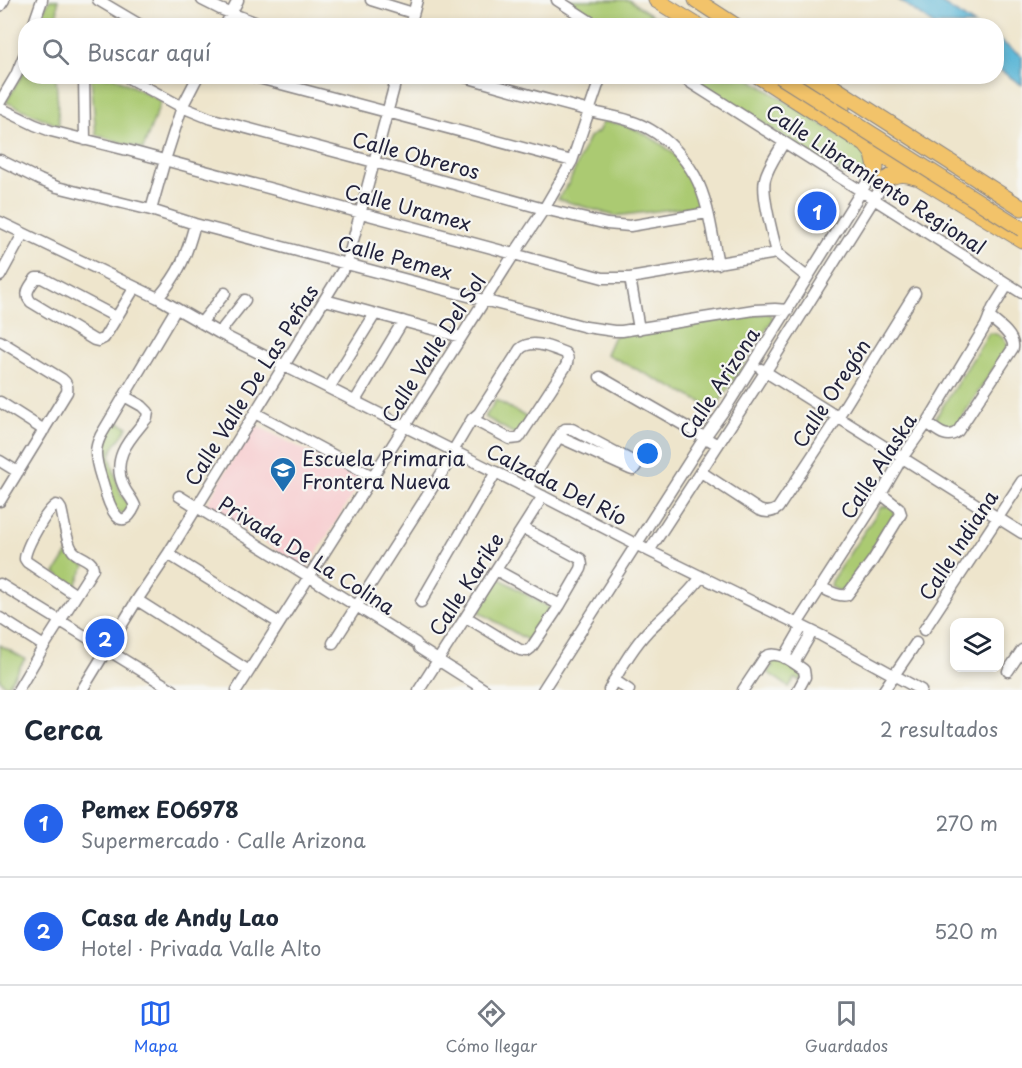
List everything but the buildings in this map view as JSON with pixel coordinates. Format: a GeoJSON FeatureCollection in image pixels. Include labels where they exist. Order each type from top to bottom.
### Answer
{"type":"FeatureCollection","features":[{"type":"Feature","properties":{"kind":"highway"},"geometry":{"type":"LineString","coordinates":[[654,0],[673,18]]}},
{"type":"Feature","properties":{"kind":"highway"},"geometry":{"type":"LineString","coordinates":[[654,0],[684,18]]}},
{"type":"Feature","properties":{"kind":"highway"},"geometry":{"type":"LineString","coordinates":[[696,0],[724,18]]}},
{"type":"Feature","properties":{"kind":"highway"},"geometry":{"type":"LineString","coordinates":[[771,84],[863,142],[896,175],[912,176],[926,182],[1022,240]]}},
{"type":"Feature","properties":{"kind":"highway"},"geometry":{"type":"LineString","coordinates":[[793,84],[1022,229]]}},
{"type":"Feature","properties":{"kind":"highway"},"geometry":{"type":"LineString","coordinates":[[811,84],[888,141],[887,164]]}},
{"type":"Feature","properties":{"kind":"highway"},"geometry":{"type":"LineString","coordinates":[[828,84],[1022,208]]}},
{"type":"Feature","properties":{"kind":"highway"},"geometry":{"type":"LineString","coordinates":[[887,164],[907,153],[965,183],[993,190]]}},
{"type":"Feature","properties":{"kind":"street"},"geometry":{"type":"LineString","coordinates":[[0,6],[4,0]]}},
{"type":"Feature","properties":{"kind":"street"},"geometry":{"type":"LineString","coordinates":[[36,18],[42,0]]}},
{"type":"Feature","properties":{"kind":"street"},"geometry":{"type":"LineString","coordinates":[[98,0],[128,18]]}},
{"type":"Feature","properties":{"kind":"street"},"geometry":{"type":"LineString","coordinates":[[202,0],[244,18]]}},
{"type":"Feature","properties":{"kind":"street"},"geometry":{"type":"LineString","coordinates":[[229,18],[238,0]]}},
{"type":"Feature","properties":{"kind":"street"},"geometry":{"type":"LineString","coordinates":[[371,0],[413,13]]}},
{"type":"Feature","properties":{"kind":"street"},"geometry":{"type":"LineString","coordinates":[[412,18],[417,0]]}},
{"type":"Feature","properties":{"kind":"street"},"geometry":{"type":"LineString","coordinates":[[557,0],[585,18]]}},
{"type":"Feature","properties":{"kind":"street"},"geometry":{"type":"LineString","coordinates":[[0,102],[18,70]]}},
{"type":"Feature","properties":{"kind":"street"},"geometry":{"type":"LineString","coordinates":[[84,84],[85,140]]}},
{"type":"Feature","properties":{"kind":"street","name":"Calle Obreros"},"geometry":{"type":"LineString","coordinates":[[140,84],[182,107],[209,118],[544,209],[619,226],[707,213]]}},
{"type":"Feature","properties":{"kind":"street"},"geometry":{"type":"LineString","coordinates":[[151,210],[182,107],[194,84]]}},
{"type":"Feature","properties":{"kind":"street"},"geometry":{"type":"LineString","coordinates":[[281,84],[572,161]]}},
{"type":"Feature","properties":{"kind":"street","name":"Calle Valle De Las Peñas"},"geometry":{"type":"LineString","coordinates":[[82,690],[347,263],[395,84]]}},
{"type":"Feature","properties":{"kind":"street"},"geometry":{"type":"LineString","coordinates":[[491,84],[632,121],[651,129],[671,144],[695,176],[702,191],[718,264]]}},
{"type":"Feature","properties":{"kind":"street","name":"Calle Valle Del Sol"},"geometry":{"type":"LineString","coordinates":[[237,690],[544,209],[572,161],[598,84]]}},
{"type":"Feature","properties":{"kind":"street","name":"Calle Libramiento Regional"},"geometry":{"type":"LineString","coordinates":[[693,84],[1014,288]]}},
{"type":"Feature","properties":{"kind":"street","name":"Calle Uramex"},"geometry":{"type":"LineString","coordinates":[[0,108],[35,125],[85,140],[603,278],[630,278],[777,253]]}},
{"type":"Feature","properties":{"kind":"street"},"geometry":{"type":"LineString","coordinates":[[784,142],[768,169],[764,183],[766,201],[777,253],[807,277]]}},
{"type":"Feature","properties":{"kind":"street","name":"Calle Pemex"},"geometry":{"type":"LineString","coordinates":[[0,160],[57,187],[151,210],[195,224],[586,327],[614,332],[754,310],[788,310]]}},
{"type":"Feature","properties":{"kind":"street","name":"Calle Arizona"},"geometry":{"type":"LineString","coordinates":[[543,690],[727,406],[862,191],[887,164]]}},
{"type":"Feature","properties":{"kind":"street","name":"Calle Arizona"},"geometry":{"type":"LineString","coordinates":[[649,551],[874,200],[887,164]]}},
{"type":"Feature","properties":{"kind":"street","name":"Calzada Del Río"},"geometry":{"type":"LineString","coordinates":[[0,222],[158,298],[219,333],[405,426],[454,454],[496,472],[636,545],[804,627],[921,690]]}},
{"type":"Feature","properties":{"kind":"street"},"geometry":{"type":"LineString","coordinates":[[158,298],[182,264],[195,224]]}},
{"type":"Feature","properties":{"kind":"street"},"geometry":{"type":"LineString","coordinates":[[0,276],[23,234]]}},
{"type":"Feature","properties":{"kind":"street"},"geometry":{"type":"LineString","coordinates":[[630,278],[639,329]]}},
{"type":"Feature","properties":{"kind":"street"},"geometry":{"type":"LineString","coordinates":[[116,317],[42,279],[36,279],[27,292],[27,297],[31,302],[98,341],[104,338],[135,287]]}},
{"type":"Feature","properties":{"kind":"street","name":"Calle Alaska"},"geometry":{"type":"LineString","coordinates":[[794,663],[804,627],[820,587],[902,458],[927,423],[989,320],[1014,288]]}},
{"type":"Feature","properties":{"kind":"street"},"geometry":{"type":"LineString","coordinates":[[201,323],[225,293]]}},
{"type":"Feature","properties":{"kind":"street","name":"Calle Oregón"},"geometry":{"type":"LineString","coordinates":[[701,472],[759,510],[765,512],[778,508],[915,293]]}},
{"type":"Feature","properties":{"kind":"street"},"geometry":{"type":"LineString","coordinates":[[219,333],[245,300]]}},
{"type":"Feature","properties":{"kind":"street"},"geometry":{"type":"LineString","coordinates":[[325,300],[461,337]]}},
{"type":"Feature","properties":{"kind":"street"},"geometry":{"type":"LineString","coordinates":[[124,396],[148,412],[147,418],[123,450],[119,462],[122,483],[135,506],[124,519],[115,515],[108,503],[96,447],[101,435],[124,396],[176,309]]}},
{"type":"Feature","properties":{"kind":"street"},"geometry":{"type":"LineString","coordinates":[[329,388],[375,314]]}},
{"type":"Feature","properties":{"kind":"street"},"geometry":{"type":"LineString","coordinates":[[927,423],[943,434],[954,435],[1013,348],[1012,338],[989,320]]}},
{"type":"Feature","properties":{"kind":"street"},"geometry":{"type":"LineString","coordinates":[[356,401],[403,321]]}},
{"type":"Feature","properties":{"kind":"street"},"geometry":{"type":"LineString","coordinates":[[0,341],[67,384],[67,392],[0,501]]}},
{"type":"Feature","properties":{"kind":"street","name":"Calzada Del Río"},"geometry":{"type":"LineString","coordinates":[[533,343],[565,353],[568,357],[567,363],[521,436],[510,439],[476,418],[520,349],[526,344],[533,343]]}},
{"type":"Feature","properties":{"kind":"street"},"geometry":{"type":"LineString","coordinates":[[753,364],[1022,533]]}},
{"type":"Feature","properties":{"kind":"street"},"geometry":{"type":"LineString","coordinates":[[600,377],[718,446]]}},
{"type":"Feature","properties":{"kind":"street"},"geometry":{"type":"LineString","coordinates":[[0,402],[44,430]]}},
{"type":"Feature","properties":{"kind":"street"},"geometry":{"type":"LineString","coordinates":[[255,412],[372,476]]}},
{"type":"Feature","properties":{"kind":"street"},"geometry":{"type":"LineString","coordinates":[[333,643],[476,418]]}},
{"type":"Feature","properties":{"kind":"street"},"geometry":{"type":"LineString","coordinates":[[527,488],[559,437],[563,431],[568,429],[634,462],[636,466],[633,470],[630,469],[559,437]]}},
{"type":"Feature","properties":{"kind":"street"},"geometry":{"type":"LineString","coordinates":[[0,461],[18,472]]}},
{"type":"Feature","properties":{"kind":"street"},"geometry":{"type":"LineString","coordinates":[[421,602],[496,472]]}},
{"type":"Feature","properties":{"kind":"street","name":"Calle Indiana"},"geometry":{"type":"LineString","coordinates":[[924,630],[1022,481]]}},
{"type":"Feature","properties":{"kind":"street"},"geometry":{"type":"LineString","coordinates":[[820,587],[838,595],[847,595],[873,560],[902,514],[900,508],[881,494]]}},
{"type":"Feature","properties":{"kind":"street","name":"Privada De La Colina"},"geometry":{"type":"LineString","coordinates":[[178,496],[356,606],[485,690]]}},
{"type":"Feature","properties":{"kind":"street","name":"Calle Karike"},"geometry":{"type":"LineString","coordinates":[[419,690],[543,496]]}},
{"type":"Feature","properties":{"kind":"street"},"geometry":{"type":"LineString","coordinates":[[18,690],[94,566],[72,550],[61,509],[56,506],[52,507],[25,555],[25,559],[76,595]]}},
{"type":"Feature","properties":{"kind":"street"},"geometry":{"type":"LineString","coordinates":[[466,617],[524,651],[531,648],[560,605],[581,569],[581,559],[523,528]]}},
{"type":"Feature","properties":{"kind":"street"},"geometry":{"type":"LineString","coordinates":[[168,554],[279,623]]}},
{"type":"Feature","properties":{"kind":"street"},"geometry":{"type":"LineString","coordinates":[[496,570],[560,605]]}},
{"type":"Feature","properties":{"kind":"street"},"geometry":{"type":"LineString","coordinates":[[629,690],[611,685],[649,630],[687,595],[701,577]]}},
{"type":"Feature","properties":{"kind":"street"},"geometry":{"type":"LineString","coordinates":[[0,584],[173,690]]}},
{"type":"Feature","properties":{"kind":"street"},"geometry":{"type":"LineString","coordinates":[[137,600],[249,671]]}},
{"type":"Feature","properties":{"kind":"street"},"geometry":{"type":"LineString","coordinates":[[0,618],[44,646]]}},
{"type":"Feature","properties":{"kind":"street","name":"Calle Alaska"},"geometry":{"type":"LineString","coordinates":[[784,658],[804,627]]}},
{"type":"Feature","properties":{"kind":"street"},"geometry":{"type":"LineString","coordinates":[[884,690],[916,643]]}},
{"type":"Feature","properties":{"kind":"street"},"geometry":{"type":"LineString","coordinates":[[1008,670],[1022,650]]}},
{"type":"Feature","properties":{"kind":"street"},"geometry":{"type":"LineString","coordinates":[[743,690],[767,655],[773,654],[804,670],[806,674],[798,690]]}},
{"type":"Feature","properties":{"kind":"shaded area","name":"Escuela Primaria Frontera Nueva"},"geometry":{"type":"Polygon","coordinates":[[[253,424],[362,479],[307,569],[206,506],[253,424]]]}},
{"type":"Feature","properties":{"kind":"green space"},"geometry":{"type":"Polygon","coordinates":[[[50,0],[58,0],[57,18],[42,18],[50,0]]]}},
{"type":"Feature","properties":{"kind":"green space"},"geometry":{"type":"Polygon","coordinates":[[[567,0],[629,0],[656,18],[597,18],[567,0]]]}},
{"type":"Feature","properties":{"kind":"green space"},"geometry":{"type":"Polygon","coordinates":[[[18,82],[18,84],[56,84],[59,126],[6,102],[18,82]]]}},
{"type":"Feature","properties":{"kind":"green space"},"geometry":{"type":"Polygon","coordinates":[[[92,84],[128,84],[161,101],[143,149],[96,135],[92,84]]]}},
{"type":"Feature","properties":{"kind":"green space"},"geometry":{"type":"Polygon","coordinates":[[[700,84],[758,84],[867,153],[868,168],[860,181],[847,176],[700,84]]]}},
{"type":"Feature","properties":{"kind":"green space"},"geometry":{"type":"Polygon","coordinates":[[[603,122],[626,126],[662,144],[681,161],[690,174],[698,201],[697,206],[615,216],[558,199],[569,183],[589,137],[598,132],[603,122]]]}},
{"type":"Feature","properties":{"kind":"green space"},"geometry":{"type":"Polygon","coordinates":[[[768,313],[774,318],[715,409],[606,354],[614,336],[768,313]]]}},
{"type":"Feature","properties":{"kind":"green space"},"geometry":{"type":"Polygon","coordinates":[[[989,333],[1001,336],[1008,346],[955,428],[950,431],[935,423],[934,420],[989,333]]]}},
{"type":"Feature","properties":{"kind":"green space"},"geometry":{"type":"Polygon","coordinates":[[[496,400],[528,418],[516,435],[485,417],[496,400]]]}},
{"type":"Feature","properties":{"kind":"green space"},"geometry":{"type":"Polygon","coordinates":[[[117,421],[128,427],[110,456],[121,495],[130,505],[123,514],[114,510],[99,446],[117,421]]]}},
{"type":"Feature","properties":{"kind":"green space"},"geometry":{"type":"Polygon","coordinates":[[[889,506],[895,510],[893,519],[847,589],[840,592],[830,586],[831,581],[881,507],[889,506]]]}},
{"type":"Feature","properties":{"kind":"green space"},"geometry":{"type":"Polygon","coordinates":[[[67,554],[85,566],[75,587],[55,573],[67,554]]]}},
{"type":"Feature","properties":{"kind":"green space"},"geometry":{"type":"Polygon","coordinates":[[[499,578],[551,609],[529,641],[479,612],[499,578]]]}},
{"type":"Feature","properties":{"kind":"green space"},"geometry":{"type":"Polygon","coordinates":[[[0,645],[25,659],[7,687],[0,680],[0,645]]]}},
{"type":"Feature","properties":{"kind":"green space"},"geometry":{"type":"Polygon","coordinates":[[[772,656],[805,674],[800,681],[795,678],[789,687],[767,672],[773,666],[767,663],[772,656]]]}},
{"type":"Feature","properties":{"kind":"water"},"geometry":{"type":"Polygon","coordinates":[[[899,0],[937,0],[964,18],[924,18],[899,0]]]}},
{"type":"Feature","properties":{"kind":"water"},"geometry":{"type":"Polygon","coordinates":[[[1004,44],[1022,56],[1022,85],[1004,73],[1004,44]]]}},
{"type":"Feature","properties":{"kind":"place","name":"Pemex E06978"},"geometry":{"type":"Point","coordinates":[817,211]}},
{"type":"Feature","properties":{"kind":"place","name":"Escuela Primaria Frontera Nueva"},"geometry":{"type":"Point","coordinates":[283,493]}},
{"type":"Feature","properties":{"kind":"place","name":"Casa de Andy Lao"},"geometry":{"type":"Point","coordinates":[105,638]}}]}
